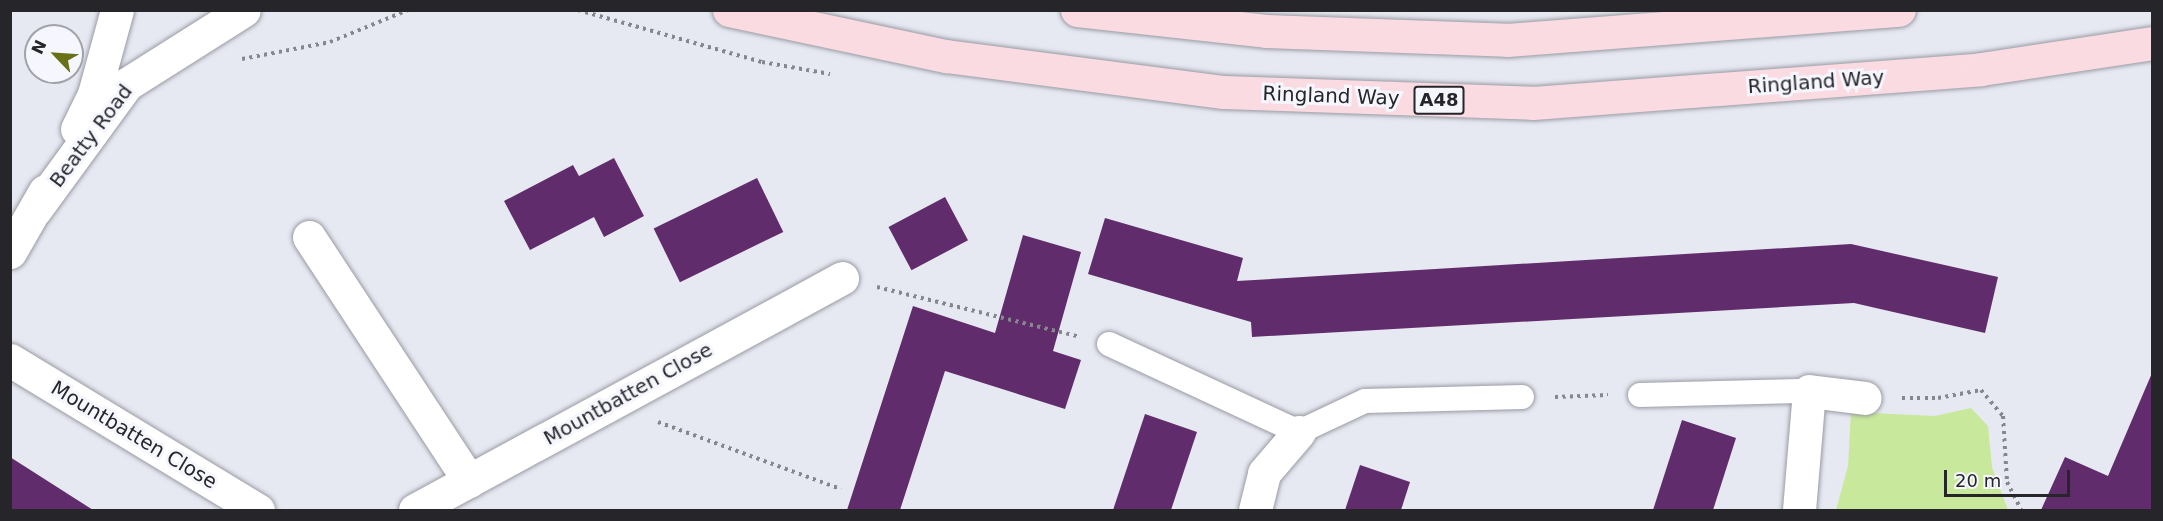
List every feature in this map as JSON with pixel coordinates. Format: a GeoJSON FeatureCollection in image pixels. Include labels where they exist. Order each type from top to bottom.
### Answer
{"type":"FeatureCollection","features":[{"type":"Feature","properties":{"kind":"main road","name":"Ringland Way"},"geometry":{"type":"LineString","coordinates":[[729,10],[946,56],[1224,92],[1533,103],[1981,69],[2152,44]]}},
{"type":"Feature","properties":{"kind":"main road"},"geometry":{"type":"LineString","coordinates":[[1077,10],[1266,32],[1507,40],[1899,10]]}},
{"type":"Feature","properties":{"kind":"street","name":"Beatty Road"},"geometry":{"type":"LineString","coordinates":[[10,252],[35,210],[94,94],[117,10]]}},
{"type":"Feature","properties":{"kind":"street","name":"Beatty Road"},"geometry":{"type":"LineString","coordinates":[[35,210],[127,84],[244,10]]}},
{"type":"Feature","properties":{"kind":"street"},"geometry":{"type":"LineString","coordinates":[[309,237],[469,481]]}},
{"type":"Feature","properties":{"kind":"street","name":"Mountbatten Close"},"geometry":{"type":"LineString","coordinates":[[415,510],[842,278]]}},
{"type":"Feature","properties":{"kind":"street","name":"Mountbatten Close"},"geometry":{"type":"LineString","coordinates":[[10,360],[258,510]]}},
{"type":"Feature","properties":{"kind":"street"},"geometry":{"type":"LineString","coordinates":[[1799,510],[1809,391],[1865,398]]}},
{"type":"Feature","properties":{"kind":"street"},"geometry":{"type":"LineString","coordinates":[[1255,510],[1264,473],[1299,432]]}},
{"type":"Feature","properties":{"kind":"lane"},"geometry":{"type":"LineString","coordinates":[[1109,344],[1299,432],[1365,401],[1522,398]]}},
{"type":"Feature","properties":{"kind":"lane"},"geometry":{"type":"LineString","coordinates":[[1640,395],[1809,391]]}},
{"type":"Feature","properties":{"kind":"path"},"geometry":{"type":"LineString","coordinates":[[842,278],[1109,344]]}},
{"type":"Feature","properties":{"kind":"path"},"geometry":{"type":"LineString","coordinates":[[1865,398],[1938,398],[1981,390],[2003,416],[2007,482],[2020,510]]}},
{"type":"Feature","properties":{"kind":"path"},"geometry":{"type":"LineString","coordinates":[[1522,398],[1640,395]]}},
{"type":"Feature","properties":{"kind":"path"},"geometry":{"type":"LineString","coordinates":[[609,405],[841,489]]}},
{"type":"Feature","properties":{"kind":"green space"},"geometry":{"type":"Polygon","coordinates":[[[1971,408],[1988,426],[1992,467],[2008,510],[1836,510],[1848,466],[1851,412],[1935,416],[1971,408]]]}},
{"type":"Feature","properties":{"kind":"building"},"geometry":{"type":"Polygon","coordinates":[[[614,158],[644,216],[604,237],[594,217],[530,250],[504,201],[573,165],[579,176],[614,158]]]}},
{"type":"Feature","properties":{"kind":"building"},"geometry":{"type":"Polygon","coordinates":[[[757,178],[783,232],[680,282],[654,228],[757,178]]]}},
{"type":"Feature","properties":{"kind":"building"},"geometry":{"type":"Polygon","coordinates":[[[945,197],[968,240],[911,270],[888,227],[945,197]]]}},
{"type":"Feature","properties":{"kind":"building"},"geometry":{"type":"Polygon","coordinates":[[[1105,218],[1243,258],[1237,281],[1851,244],[1998,277],[1985,333],[1854,303],[1252,337],[1251,322],[1088,274],[1105,218]]]}},
{"type":"Feature","properties":{"kind":"building"},"geometry":{"type":"Polygon","coordinates":[[[1023,235],[1081,252],[1053,351],[1081,360],[1065,409],[945,371],[900,510],[847,510],[913,306],[995,333],[1023,235]]]}},
{"type":"Feature","properties":{"kind":"building"},"geometry":{"type":"Polygon","coordinates":[[[2152,373],[2152,510],[2041,510],[2065,457],[2108,476],[2152,373]]]}},
{"type":"Feature","properties":{"kind":"building"},"geometry":{"type":"Polygon","coordinates":[[[1145,414],[1197,432],[1171,510],[1113,510],[1145,414]]]}},
{"type":"Feature","properties":{"kind":"building"},"geometry":{"type":"Polygon","coordinates":[[[1682,420],[1736,438],[1713,510],[1653,510],[1682,420]]]}},
{"type":"Feature","properties":{"kind":"building"},"geometry":{"type":"Polygon","coordinates":[[[10,457],[93,510],[10,510],[10,457]]]}},
{"type":"Feature","properties":{"kind":"building"},"geometry":{"type":"Polygon","coordinates":[[[1360,465],[1410,482],[1401,510],[1345,510],[1360,465]]]}}]}
